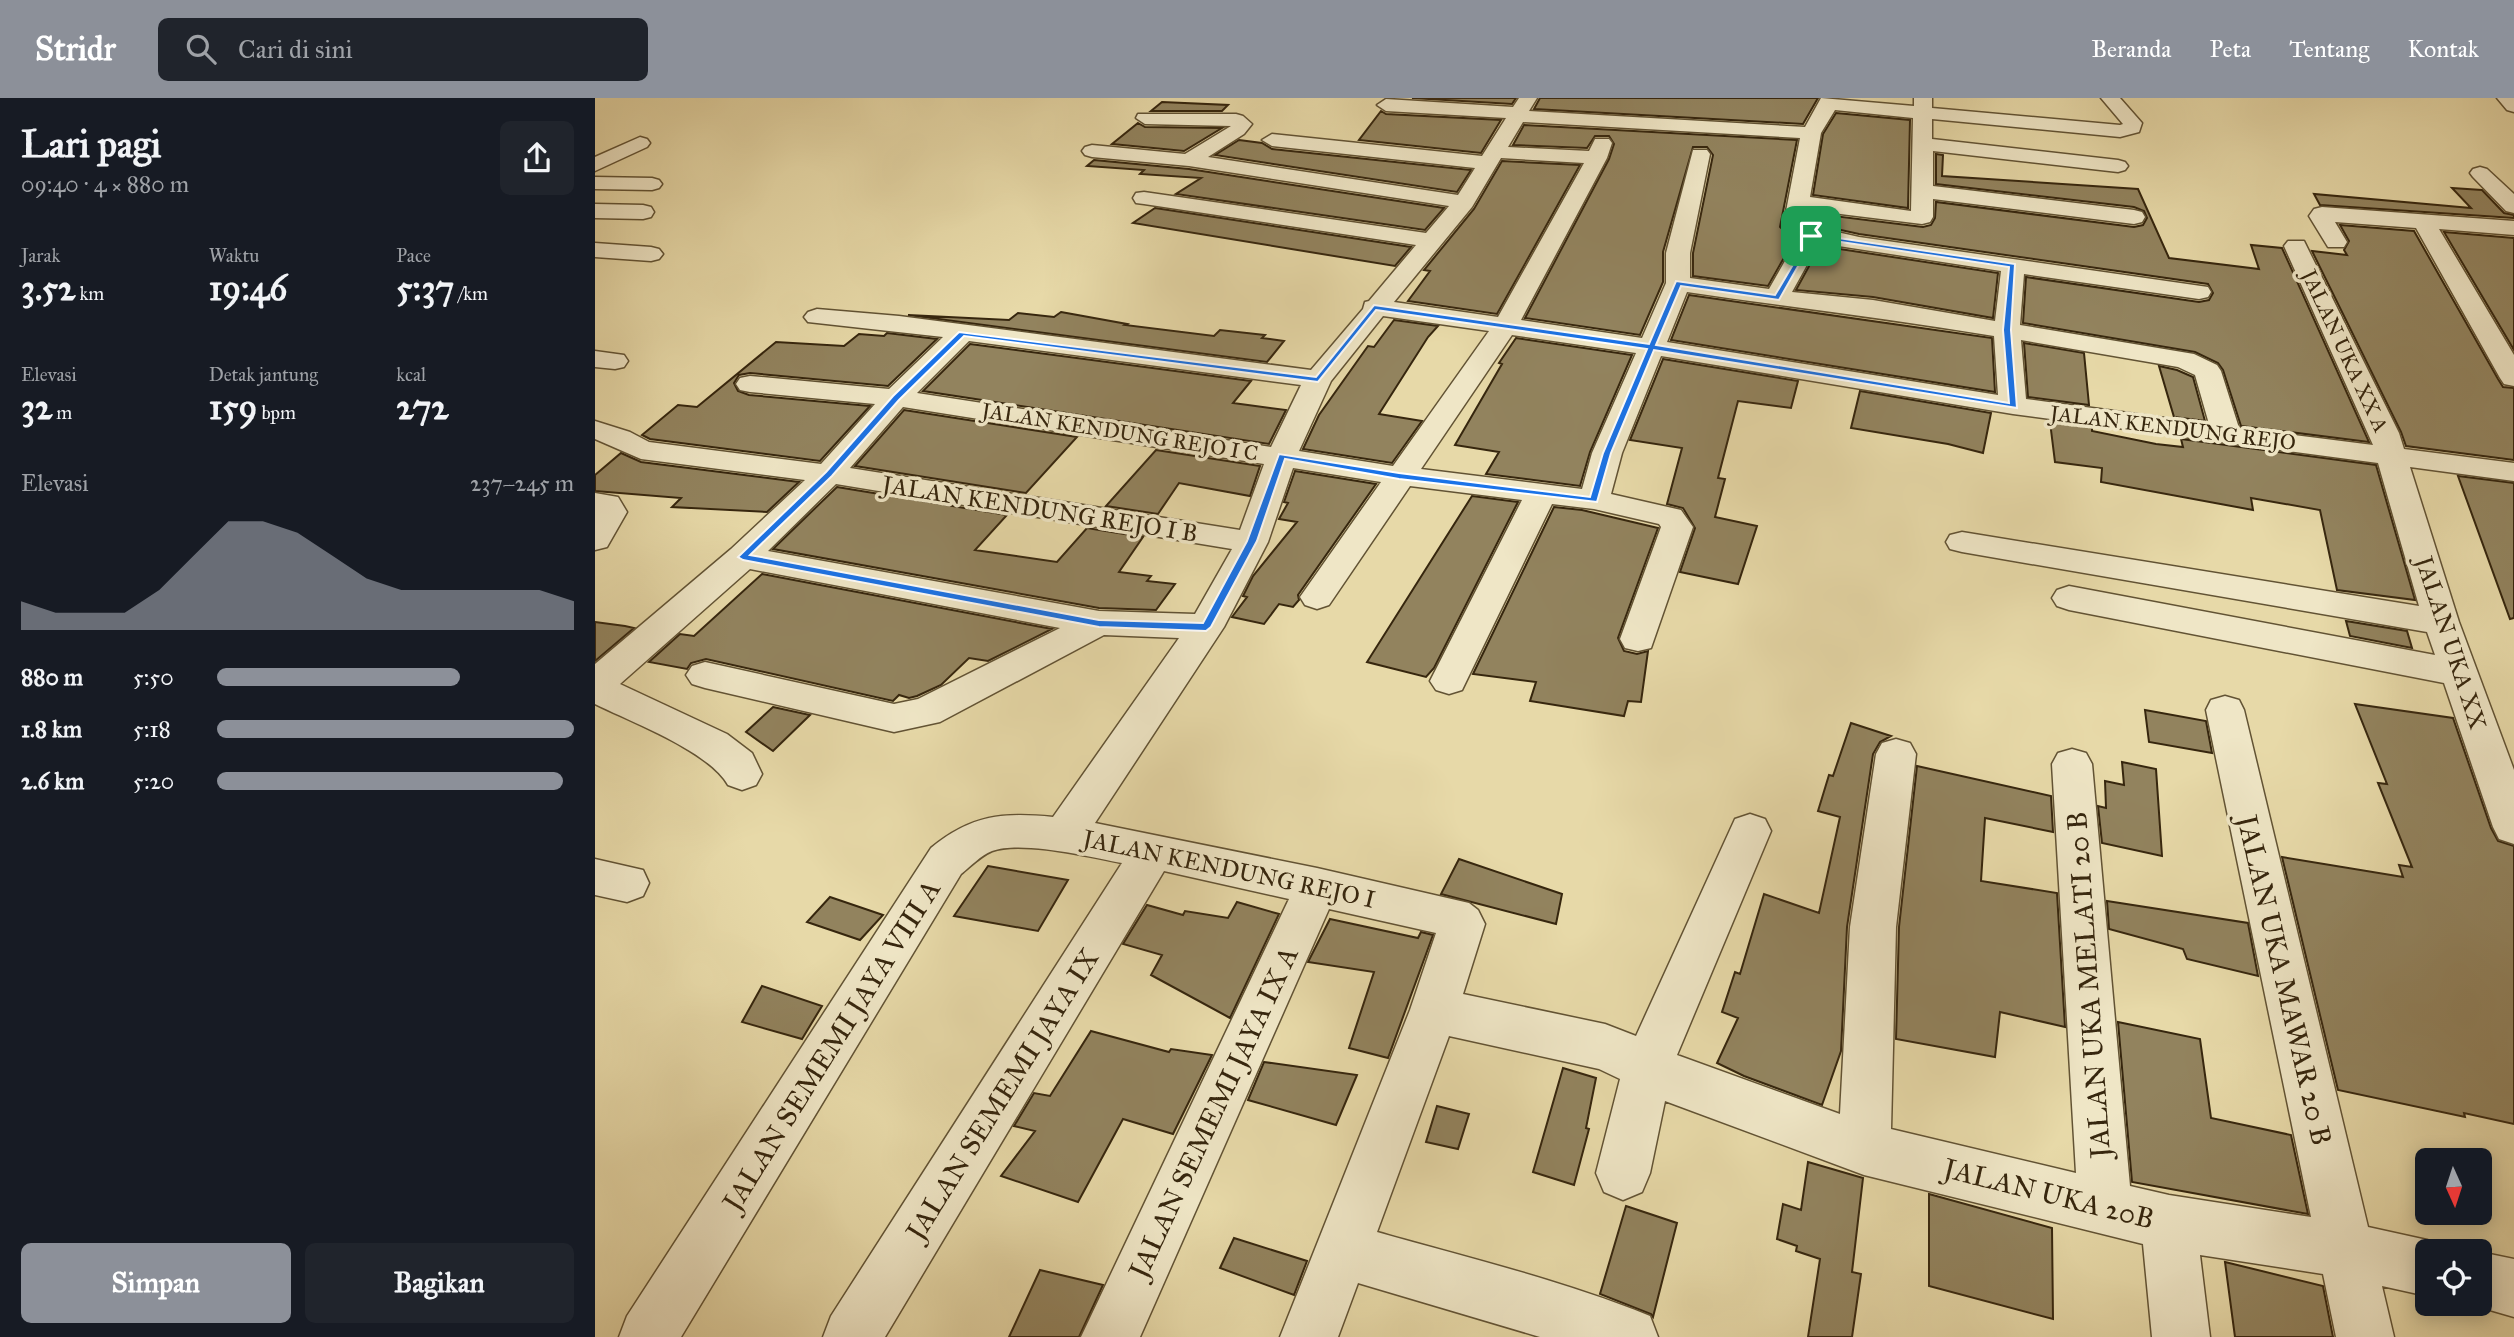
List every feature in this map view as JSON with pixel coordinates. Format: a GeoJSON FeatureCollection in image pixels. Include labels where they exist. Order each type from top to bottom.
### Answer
{"type":"FeatureCollection","features":[{"type":"Feature","properties":{"kind":"street"},"geometry":{"type":"LineString","coordinates":[[2022,98],[2033,123]]}},
{"type":"Feature","properties":{"kind":"street"},"geometry":{"type":"LineString","coordinates":[[2110,98],[2133,123],[2132,128],[2120,131],[2033,123],[1924,105],[1829,101],[1811,133],[1794,227],[1811,236],[2199,292]]}},
{"type":"Feature","properties":{"kind":"street"},"geometry":{"type":"LineString","coordinates":[[2506,98],[2514,106]]}},
{"type":"Feature","properties":{"kind":"street"},"geometry":{"type":"LineString","coordinates":[[1386,105],[1424,102],[1811,133]]}},
{"type":"Feature","properties":{"kind":"street"},"geometry":{"type":"LineString","coordinates":[[1798,202],[1922,217],[1924,105]]}},
{"type":"Feature","properties":{"kind":"street","name":"JALAN KENDUNG REJO I"},"geometry":{"type":"LineString","coordinates":[[1434,1010],[1462,924],[1459,920],[1153,851],[1064,835],[1206,627],[1252,541],[1282,456],[1318,379],[1374,307],[1464,202],[1522,109]]}},
{"type":"Feature","properties":{"kind":"street"},"geometry":{"type":"LineString","coordinates":[[1145,118],[1236,120],[1242,124],[1237,130],[1189,160]]}},
{"type":"Feature","properties":{"kind":"street"},"geometry":{"type":"LineString","coordinates":[[1272,140],[1492,157],[1599,151],[1506,325],[1317,597]]}},
{"type":"Feature","properties":{"kind":"street"},"geometry":{"type":"LineString","coordinates":[[595,165],[640,143]]}},
{"type":"Feature","properties":{"kind":"street"},"geometry":{"type":"LineString","coordinates":[[1923,144],[2119,166]]}},
{"type":"Feature","properties":{"kind":"street"},"geometry":{"type":"LineString","coordinates":[[1092,151],[1189,160],[1464,202]]}},
{"type":"Feature","properties":{"kind":"street"},"geometry":{"type":"LineString","coordinates":[[1594,500],[1607,453],[1678,283],[1678,253],[1700,154]]}},
{"type":"Feature","properties":{"kind":"street"},"geometry":{"type":"LineString","coordinates":[[2480,173],[2514,206]]}},
{"type":"Feature","properties":{"kind":"street"},"geometry":{"type":"LineString","coordinates":[[595,183],[652,184]]}},
{"type":"Feature","properties":{"kind":"street"},"geometry":{"type":"LineString","coordinates":[[1921,191],[2134,217]]}},
{"type":"Feature","properties":{"kind":"street"},"geometry":{"type":"LineString","coordinates":[[1144,198],[1432,241]]}},
{"type":"Feature","properties":{"kind":"street","name":"JALAN UKA XX A"},"geometry":{"type":"LineString","coordinates":[[2336,242],[2320,216],[2322,214],[2390,210],[2424,222]]}},
{"type":"Feature","properties":{"kind":"street"},"geometry":{"type":"LineString","coordinates":[[595,211],[643,212]]}},
{"type":"Feature","properties":{"kind":"street"},"geometry":{"type":"LineString","coordinates":[[2424,222],[2514,228]]}},
{"type":"Feature","properties":{"kind":"street"},"geometry":{"type":"LineString","coordinates":[[2424,222],[2514,378]]}},
{"type":"Feature","properties":{"kind":"street"},"geometry":{"type":"LineString","coordinates":[[1777,298],[1811,236]]}},
{"type":"Feature","properties":{"kind":"street","name":"JALAN UKA XX A"},"geometry":{"type":"LineString","coordinates":[[2296,246],[2384,433],[2392,457]]}},
{"type":"Feature","properties":{"kind":"street"},"geometry":{"type":"LineString","coordinates":[[595,250],[651,254]]}},
{"type":"Feature","properties":{"kind":"street"},"geometry":{"type":"LineString","coordinates":[[2013,265],[2007,330],[2014,406]]}},
{"type":"Feature","properties":{"kind":"street"},"geometry":{"type":"LineString","coordinates":[[1678,283],[1777,298],[1873,308],[2192,363],[2207,371],[2226,433]]}},
{"type":"Feature","properties":{"kind":"street","name":"JALAN KENDUNG REJO"},"geometry":{"type":"LineString","coordinates":[[1374,307],[1652,347],[2091,418],[2226,433],[2514,472]]}},
{"type":"Feature","properties":{"kind":"street"},"geometry":{"type":"LineString","coordinates":[[817,317],[899,324],[1318,379]]}},
{"type":"Feature","properties":{"kind":"street"},"geometry":{"type":"LineString","coordinates":[[742,774],[738,764],[713,745],[595,687],[743,557],[829,474],[896,398],[962,333]]}},
{"type":"Feature","properties":{"kind":"street","name":"JALAN KENDUNG REJO I C"},"geometry":{"type":"LineString","coordinates":[[750,384],[896,398],[1399,476],[1594,500],[1670,517],[1677,527],[1638,639]]}},
{"type":"Feature","properties":{"kind":"street","name":"JALAN KENDUNG REJO I B"},"geometry":{"type":"LineString","coordinates":[[615,438],[641,450],[829,474],[1252,541]]}},
{"type":"Feature","properties":{"kind":"street","name":"JALAN UKA XX"},"geometry":{"type":"LineString","coordinates":[[2392,457],[2441,622],[2514,827]]}},
{"type":"Feature","properties":{"kind":"street"},"geometry":{"type":"LineString","coordinates":[[1449,681],[1541,494]]}},
{"type":"Feature","properties":{"kind":"street"},"geometry":{"type":"LineString","coordinates":[[595,540],[603,507]]}},
{"type":"Feature","properties":{"kind":"street"},"geometry":{"type":"LineString","coordinates":[[1962,542],[2441,622]]}},
{"type":"Feature","properties":{"kind":"street"},"geometry":{"type":"LineString","coordinates":[[743,557],[1099,623],[1206,627]]}},
{"type":"Feature","properties":{"kind":"street"},"geometry":{"type":"LineString","coordinates":[[2069,598],[2459,673]]}},
{"type":"Feature","properties":{"kind":"street"},"geometry":{"type":"LineString","coordinates":[[705,675],[894,718],[926,712],[1099,623]]}},
{"type":"Feature","properties":{"kind":"street","name":"JALAN UKA MAWAR 20 B"},"geometry":{"type":"LineString","coordinates":[[2225,710],[2365,1337]]}},
{"type":"Feature","properties":{"kind":"street"},"geometry":{"type":"LineString","coordinates":[[1864,1149],[1868,1006],[1874,927],[1896,754]]}},
{"type":"Feature","properties":{"kind":"street","name":"JALAN UKA MELATI 20 B"},"geometry":{"type":"LineString","coordinates":[[2072,764],[2105,1206]]}},
{"type":"Feature","properties":{"kind":"street","name":"JALAN SEMEMI JAYA VIII A"},"geometry":{"type":"LineString","coordinates":[[648,1337],[946,861],[965,843],[993,831],[1064,835]]}},
{"type":"Feature","properties":{"kind":"street"},"geometry":{"type":"LineString","coordinates":[[1623,1172],[1664,1073],[1750,831]]}},
{"type":"Feature","properties":{"kind":"street","name":"JALAN SEMEMI JAYA IX"},"geometry":{"type":"LineString","coordinates":[[852,1337],[1153,851]]}},
{"type":"Feature","properties":{"kind":"street","name":"JALAN SEMEMI JAYA IX A"},"geometry":{"type":"LineString","coordinates":[[1110,1337],[1317,887]]}},
{"type":"Feature","properties":{"kind":"street"},"geometry":{"type":"LineString","coordinates":[[1309,1337],[1434,1010]]}},
{"type":"Feature","properties":{"kind":"street","name":"JALAN UKA 20B"},"geometry":{"type":"LineString","coordinates":[[1434,1010],[1605,1047],[1664,1073],[1864,1149],[2169,1223],[2346,1250],[2415,1265]]}},
{"type":"Feature","properties":{"kind":"street"},"geometry":{"type":"LineString","coordinates":[[2169,1223],[2181,1337]]}},
{"type":"Feature","properties":{"kind":"street"},"geometry":{"type":"LineString","coordinates":[[1342,1250],[1629,1337]]}},
{"type":"Feature","properties":{"kind":"street"},"geometry":{"type":"LineString","coordinates":[[2492,1283],[2514,1288]]}},
{"type":"Feature","properties":{"kind":"building"},"geometry":{"type":"Polygon","coordinates":[[[1412,98],[1516,98],[1512,104],[1412,98]]]}},
{"type":"Feature","properties":{"kind":"building"},"geometry":{"type":"Polygon","coordinates":[[[1540,98],[1818,98],[1803,124],[1534,109],[1540,98]]]}},
{"type":"Feature","properties":{"kind":"building"},"geometry":{"type":"Polygon","coordinates":[[[1162,102],[1228,105],[1222,111],[1151,111],[1162,102]]]}},
{"type":"Feature","properties":{"kind":"building"},"geometry":{"type":"Polygon","coordinates":[[[1381,111],[1386,114],[1501,120],[1481,153],[1359,140],[1381,111]]]}},
{"type":"Feature","properties":{"kind":"building"},"geometry":{"type":"Polygon","coordinates":[[[1836,113],[1910,120],[1908,208],[1813,195],[1823,134],[1836,113]]]}},
{"type":"Feature","properties":{"kind":"building"},"geometry":{"type":"Polygon","coordinates":[[[1138,123],[1145,127],[1222,128],[1184,151],[1112,144],[1138,123]]]}},
{"type":"Feature","properties":{"kind":"building"},"geometry":{"type":"Polygon","coordinates":[[[1524,125],[1797,140],[1780,227],[1794,240],[1768,286],[1693,276],[1693,253],[1713,155],[1707,147],[1693,147],[1663,252],[1663,282],[1640,335],[1525,318],[1609,159],[1614,144],[1609,136],[1595,136],[1587,148],[1513,145],[1524,125]]]}},
{"type":"Feature","properties":{"kind":"building"},"geometry":{"type":"Polygon","coordinates":[[[1239,140],[1262,143],[1272,149],[1471,170],[1457,192],[1215,155],[1239,140]]]}},
{"type":"Feature","properties":{"kind":"building"},"geometry":{"type":"Polygon","coordinates":[[[1936,154],[1943,155],[1942,176],[2138,189],[2169,258],[2259,269],[2251,245],[2282,248],[2369,442],[2241,426],[2223,370],[2218,363],[2195,352],[2023,323],[2026,277],[2199,302],[2209,300],[2213,293],[2208,284],[1859,234],[1809,223],[1810,213],[1923,227],[1931,225],[1935,218],[1936,202],[2134,227],[2143,225],[2147,218],[2144,211],[2134,207],[1936,184],[1936,154]]]}},
{"type":"Feature","properties":{"kind":"building"},"geometry":{"type":"Polygon","coordinates":[[[1094,160],[1189,169],[1444,208],[1425,230],[1176,194],[1201,178],[1140,174],[1144,170],[1087,166],[1094,160]]]}},
{"type":"Feature","properties":{"kind":"building"},"geometry":{"type":"Polygon","coordinates":[[[1502,161],[1580,165],[1497,314],[1408,301],[1430,271],[1424,270],[1474,209],[1502,161]]]}},
{"type":"Feature","properties":{"kind":"building"},"geometry":{"type":"Polygon","coordinates":[[[2452,188],[2482,190],[2504,213],[2514,215],[2514,218],[2320,205],[2314,194],[2471,208],[2452,188]]]}},
{"type":"Feature","properties":{"kind":"building"},"geometry":{"type":"Polygon","coordinates":[[[1155,208],[1411,247],[1395,266],[1133,223],[1155,208]]]}},
{"type":"Feature","properties":{"kind":"building"},"geometry":{"type":"Polygon","coordinates":[[[2340,225],[2414,231],[2503,387],[2514,388],[2514,460],[2406,446],[2312,251],[2347,255],[2344,250],[2349,241],[2340,225]]]}},
{"type":"Feature","properties":{"kind":"building"},"geometry":{"type":"Polygon","coordinates":[[[2444,232],[2514,238],[2514,350],[2444,232]]]}},
{"type":"Feature","properties":{"kind":"building"},"geometry":{"type":"Polygon","coordinates":[[[1820,246],[1998,273],[1993,318],[1873,297],[1796,290],[1820,246]]]}},
{"type":"Feature","properties":{"kind":"building"},"geometry":{"type":"Polygon","coordinates":[[[1689,295],[1992,338],[1995,392],[1671,340],[1689,295]]]}},
{"type":"Feature","properties":{"kind":"building"},"geometry":{"type":"Polygon","coordinates":[[[1061,312],[1127,324],[1125,325],[1214,336],[1220,330],[1265,335],[1262,338],[1284,341],[1267,362],[908,315],[1009,320],[1018,313],[1054,317],[1061,312]]]}},
{"type":"Feature","properties":{"kind":"building"},"geometry":{"type":"Polygon","coordinates":[[[1394,320],[1438,326],[1428,337],[1379,414],[1422,421],[1392,463],[1303,449],[1319,415],[1368,346],[1374,347],[1394,320]]]}},
{"type":"Feature","properties":{"kind":"building"},"geometry":{"type":"Polygon","coordinates":[[[887,333],[937,339],[888,386],[750,373],[739,375],[734,383],[738,391],[749,395],[870,406],[820,461],[650,439],[642,435],[678,405],[697,407],[776,342],[844,346],[859,334],[884,336],[887,333]]]}},
{"type":"Feature","properties":{"kind":"building"},"geometry":{"type":"Polygon","coordinates":[[[1516,338],[1632,355],[1590,452],[1580,486],[1486,474],[1499,452],[1455,445],[1502,364],[1499,363],[1516,338]]]}},
{"type":"Feature","properties":{"kind":"building"},"geometry":{"type":"Polygon","coordinates":[[[2024,343],[2084,353],[2089,405],[2028,397],[2024,343]]]}},
{"type":"Feature","properties":{"kind":"building"},"geometry":{"type":"Polygon","coordinates":[[[970,344],[1251,381],[1233,403],[1286,410],[1269,444],[923,391],[970,344]]]}},
{"type":"Feature","properties":{"kind":"building"},"geometry":{"type":"Polygon","coordinates":[[[1663,359],[1798,381],[1791,408],[1738,401],[1718,478],[1725,479],[1715,517],[1757,526],[1738,584],[1680,572],[1695,528],[1683,508],[1667,504],[1682,448],[1630,440],[1663,359]]]}},
{"type":"Feature","properties":{"kind":"building"},"geometry":{"type":"Polygon","coordinates":[[[2159,366],[2193,377],[2205,421],[2174,417],[2159,366]]]}},
{"type":"Feature","properties":{"kind":"building"},"geometry":{"type":"Polygon","coordinates":[[[1860,391],[1991,413],[1983,453],[1948,444],[1851,428],[1860,391]]]}},
{"type":"Feature","properties":{"kind":"building"},"geometry":{"type":"Polygon","coordinates":[[[904,410],[1077,437],[1026,493],[855,466],[904,410]]]}},
{"type":"Feature","properties":{"kind":"building"},"geometry":{"type":"Polygon","coordinates":[[[2050,422],[2092,427],[2092,431],[2156,444],[2183,447],[2181,439],[2376,465],[2415,600],[2337,590],[2320,510],[2251,498],[2253,510],[2101,482],[2102,468],[2055,462],[2050,422]]]}},
{"type":"Feature","properties":{"kind":"building"},"geometry":{"type":"Polygon","coordinates":[[[1156,450],[1260,466],[1250,496],[1179,483],[1158,514],[1106,506],[1156,450]]]}},
{"type":"Feature","properties":{"kind":"building"},"geometry":{"type":"Polygon","coordinates":[[[621,453],[641,462],[799,482],[767,512],[672,507],[681,498],[595,491],[595,475],[621,453]]]}},
{"type":"Feature","properties":{"kind":"building"},"geometry":{"type":"Polygon","coordinates":[[[1295,471],[1376,484],[1298,595],[1299,600],[1293,607],[1279,604],[1264,624],[1232,617],[1247,597],[1243,596],[1253,576],[1297,522],[1279,519],[1288,503],[1284,502],[1295,471]]]}},
{"type":"Feature","properties":{"kind":"building"},"geometry":{"type":"Polygon","coordinates":[[[2458,476],[2514,483],[2514,618],[2510,619],[2458,476]]]}},
{"type":"Feature","properties":{"kind":"building"},"geometry":{"type":"Polygon","coordinates":[[[837,487],[1007,515],[975,550],[1057,562],[1087,528],[1143,537],[1119,572],[1151,576],[1147,581],[1175,584],[1156,610],[1099,608],[773,549],[837,487]]]}},
{"type":"Feature","properties":{"kind":"building"},"geometry":{"type":"Polygon","coordinates":[[[1472,496],[1518,502],[1434,668],[1426,677],[1367,662],[1472,496]]]}},
{"type":"Feature","properties":{"kind":"building"},"geometry":{"type":"Polygon","coordinates":[[[1554,507],[1582,510],[1658,528],[1618,638],[1624,651],[1637,654],[1648,651],[1641,702],[1628,701],[1624,716],[1530,701],[1536,682],[1473,674],[1554,507]]]}},
{"type":"Feature","properties":{"kind":"building"},"geometry":{"type":"Polygon","coordinates":[[[762,574],[1052,629],[988,661],[969,658],[941,685],[909,698],[899,695],[893,701],[706,659],[691,663],[687,669],[649,662],[680,634],[694,636],[762,574]]]}},
{"type":"Feature","properties":{"kind":"building"},"geometry":{"type":"Polygon","coordinates":[[[2346,621],[2407,631],[2412,648],[2350,636],[2346,621]]]}},
{"type":"Feature","properties":{"kind":"building"},"geometry":{"type":"Polygon","coordinates":[[[595,622],[625,626],[634,628],[595,661],[595,622]]]}},
{"type":"Feature","properties":{"kind":"building"},"geometry":{"type":"Polygon","coordinates":[[[2355,704],[2453,718],[2491,828],[2498,841],[2514,846],[2514,1124],[2464,1113],[2465,1117],[2338,1090],[2282,857],[2403,877],[2399,865],[2412,867],[2378,783],[2387,784],[2355,704]]]}},
{"type":"Feature","properties":{"kind":"building"},"geometry":{"type":"Polygon","coordinates":[[[773,707],[810,715],[773,751],[746,732],[773,707]]]}},
{"type":"Feature","properties":{"kind":"building"},"geometry":{"type":"Polygon","coordinates":[[[2145,710],[2206,721],[2212,753],[2149,742],[2145,710]]]}},
{"type":"Feature","properties":{"kind":"building"},"geometry":{"type":"Polygon","coordinates":[[[1851,723],[1891,736],[1880,742],[1873,754],[1847,927],[1841,1051],[1822,1105],[1717,1063],[1738,1018],[1722,1012],[1735,972],[1740,974],[1764,894],[1819,913],[1840,817],[1818,811],[1829,775],[1833,776],[1851,723]]]}},
{"type":"Feature","properties":{"kind":"building"},"geometry":{"type":"Polygon","coordinates":[[[2122,762],[2156,769],[2162,856],[2102,843],[2098,806],[2106,808],[2105,781],[2124,785],[2122,762]]]}},
{"type":"Feature","properties":{"kind":"building"},"geometry":{"type":"Polygon","coordinates":[[[1917,766],[2051,796],[2053,832],[1985,818],[1981,881],[2057,893],[2065,1027],[2000,1012],[1995,1057],[1896,1039],[1899,927],[1917,766]]]}},
{"type":"Feature","properties":{"kind":"building"},"geometry":{"type":"Polygon","coordinates":[[[1459,859],[1562,894],[1556,924],[1441,894],[1459,859]]]}},
{"type":"Feature","properties":{"kind":"building"},"geometry":{"type":"Polygon","coordinates":[[[988,866],[1068,880],[1038,931],[954,916],[988,866]]]}},
{"type":"Feature","properties":{"kind":"building"},"geometry":{"type":"Polygon","coordinates":[[[830,897],[883,915],[860,940],[807,922],[830,897]]]}},
{"type":"Feature","properties":{"kind":"building"},"geometry":{"type":"Polygon","coordinates":[[[2107,901],[2248,923],[2258,976],[2187,959],[2183,949],[2109,929],[2107,901]]]}},
{"type":"Feature","properties":{"kind":"building"},"geometry":{"type":"Polygon","coordinates":[[[1237,902],[1279,914],[1230,1018],[1151,975],[1162,955],[1123,944],[1147,905],[1183,915],[1185,911],[1228,918],[1237,902]]]}},
{"type":"Feature","properties":{"kind":"building"},"geometry":{"type":"Polygon","coordinates":[[[1330,919],[1418,938],[1421,932],[1433,935],[1388,1058],[1349,1048],[1374,972],[1308,962],[1330,919]]]}},
{"type":"Feature","properties":{"kind":"building"},"geometry":{"type":"Polygon","coordinates":[[[762,986],[822,1006],[802,1039],[742,1022],[762,986]]]}},
{"type":"Feature","properties":{"kind":"building"},"geometry":{"type":"Polygon","coordinates":[[[2118,1022],[2200,1039],[2211,1118],[2291,1135],[2308,1214],[2132,1182],[2118,1022]]]}},
{"type":"Feature","properties":{"kind":"building"},"geometry":{"type":"Polygon","coordinates":[[[1091,1031],[1169,1052],[1171,1049],[1212,1055],[1173,1134],[1123,1119],[1078,1202],[1001,1176],[1035,1131],[1014,1126],[1034,1093],[1050,1096],[1091,1031]]]}},
{"type":"Feature","properties":{"kind":"building"},"geometry":{"type":"Polygon","coordinates":[[[1264,1062],[1357,1075],[1336,1125],[1248,1100],[1264,1062]]]}},
{"type":"Feature","properties":{"kind":"building"},"geometry":{"type":"Polygon","coordinates":[[[1563,1068],[1596,1078],[1586,1128],[1589,1129],[1574,1185],[1533,1172],[1563,1068]]]}},
{"type":"Feature","properties":{"kind":"building"},"geometry":{"type":"Polygon","coordinates":[[[1437,1106],[1469,1114],[1458,1149],[1426,1142],[1437,1106]]]}},
{"type":"Feature","properties":{"kind":"building"},"geometry":{"type":"Polygon","coordinates":[[[1808,1162],[1863,1178],[1852,1272],[1861,1274],[1852,1337],[1808,1337],[1820,1259],[1796,1251],[1797,1246],[1777,1239],[1783,1204],[1801,1210],[1808,1162]]]}},
{"type":"Feature","properties":{"kind":"building"},"geometry":{"type":"Polygon","coordinates":[[[1929,1194],[2052,1228],[2053,1319],[1929,1286],[1929,1194]]]}},
{"type":"Feature","properties":{"kind":"building"},"geometry":{"type":"Polygon","coordinates":[[[1626,1206],[1677,1223],[1653,1317],[1600,1294],[1626,1206]]]}},
{"type":"Feature","properties":{"kind":"building"},"geometry":{"type":"Polygon","coordinates":[[[1234,1238],[1307,1261],[1294,1295],[1220,1268],[1234,1238]]]}},
{"type":"Feature","properties":{"kind":"building"},"geometry":{"type":"Polygon","coordinates":[[[2225,1262],[2323,1286],[2333,1337],[2235,1337],[2225,1262]]]}},
{"type":"Feature","properties":{"kind":"building"},"geometry":{"type":"Polygon","coordinates":[[[1040,1270],[1103,1285],[1079,1337],[1009,1337],[1040,1270]]]}},
{"type":"Feature","properties":{"kind":"route"},"geometry":{"type":"LineString","coordinates":[[1811,236],[1777,298],[1678,283],[1652,347],[1374,307],[1318,379],[962,333],[896,398],[829,474],[743,557],[1099,623],[1206,627],[1252,541],[1282,456],[1399,476],[1594,500],[1607,453],[1652,347],[2014,406],[2007,330],[2013,265],[1811,236]]}}]}
